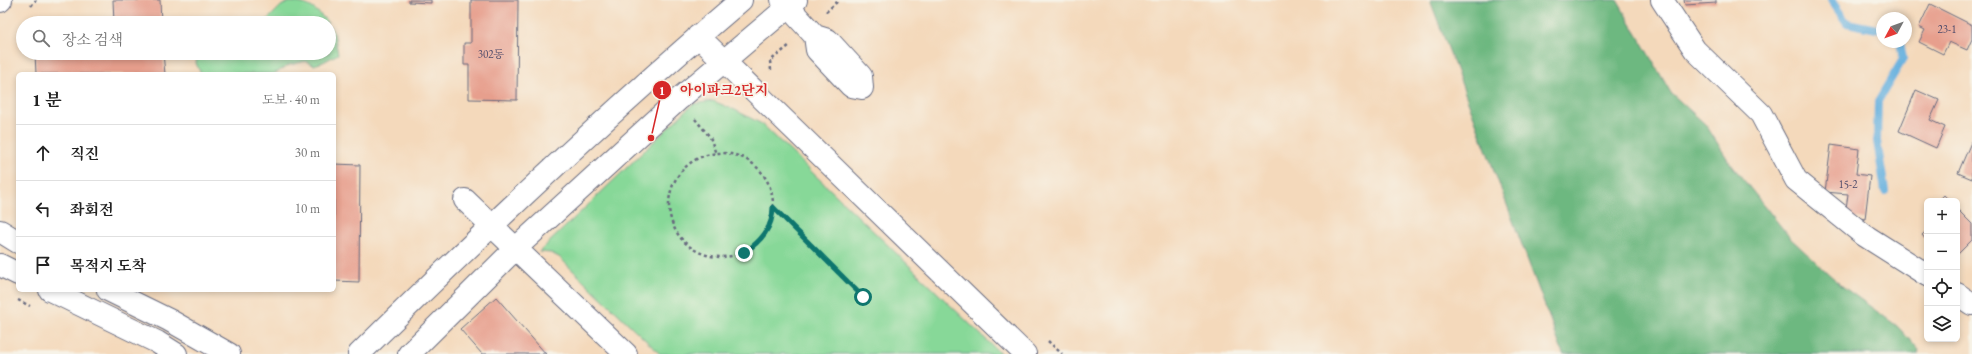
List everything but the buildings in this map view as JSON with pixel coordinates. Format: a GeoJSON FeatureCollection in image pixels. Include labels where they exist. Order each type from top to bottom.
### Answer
{"type":"FeatureCollection","features":[{"type":"Feature","properties":{"kind":"street"},"geometry":{"type":"LineString","coordinates":[[359,354],[491,225],[698,36],[740,0]]}},
{"type":"Feature","properties":{"kind":"street"},"geometry":{"type":"LineString","coordinates":[[1662,0],[1695,50],[1761,114],[1796,180],[1864,234],[1924,273]]}},
{"type":"Feature","properties":{"kind":"street"},"geometry":{"type":"LineString","coordinates":[[409,354],[515,249],[679,99],[724,61],[789,2],[815,36]]}},
{"type":"Feature","properties":{"kind":"street"},"geometry":{"type":"LineString","coordinates":[[698,36],[1025,354]]}},
{"type":"Feature","properties":{"kind":"street"},"geometry":{"type":"LineString","coordinates":[[465,200],[626,354]]}},
{"type":"Feature","properties":{"kind":"street"},"geometry":{"type":"LineString","coordinates":[[0,231],[16,241]]}},
{"type":"Feature","properties":{"kind":"street"},"geometry":{"type":"LineString","coordinates":[[0,265],[16,273]]}},
{"type":"Feature","properties":{"kind":"street"},"geometry":{"type":"LineString","coordinates":[[54,292],[157,342],[176,354]]}},
{"type":"Feature","properties":{"kind":"street"},"geometry":{"type":"LineString","coordinates":[[112,292],[169,320],[229,354]]}},
{"type":"Feature","properties":{"kind":"street"},"geometry":{"type":"LineString","coordinates":[[1960,296],[1972,304]]}},
{"type":"Feature","properties":{"kind":"path"},"geometry":{"type":"LineString","coordinates":[[31,6],[36,0]]}},
{"type":"Feature","properties":{"kind":"path"},"geometry":{"type":"LineString","coordinates":[[690,113],[710,137],[716,154]]}},
{"type":"Feature","properties":{"kind":"path"},"geometry":{"type":"LineString","coordinates":[[727,153],[744,159],[759,169],[769,182],[773,198],[773,207],[773,215],[768,230],[757,243],[744,253],[728,257],[712,257],[696,251],[683,241],[673,226],[669,208],[671,190],[679,174],[693,161],[709,155],[727,153]]}},
{"type":"Feature","properties":{"kind":"path"},"geometry":{"type":"LineString","coordinates":[[773,207],[863,297]]}},
{"type":"Feature","properties":{"kind":"green space"},"geometry":{"type":"Polygon","coordinates":[[[1430,0],[1617,0],[1671,93],[1706,125],[1730,163],[1791,239],[1842,286],[1897,326],[1919,350],[1918,354],[1563,354],[1430,0]]]}},
{"type":"Feature","properties":{"kind":"green space"},"geometry":{"type":"Polygon","coordinates":[[[289,2],[307,5],[321,16],[271,16],[281,6],[289,2]]]}},
{"type":"Feature","properties":{"kind":"green space"},"geometry":{"type":"Polygon","coordinates":[[[336,44],[338,54],[336,55],[336,44]]]}},
{"type":"Feature","properties":{"kind":"green space"},"geometry":{"type":"Polygon","coordinates":[[[197,60],[327,60],[314,65],[305,61],[289,65],[277,72],[200,72],[196,63],[197,60]]]}},
{"type":"Feature","properties":{"kind":"green space"},"geometry":{"type":"Polygon","coordinates":[[[713,101],[735,110],[762,124],[1001,354],[660,354],[559,257],[551,253],[539,252],[693,104],[713,101]]]}},
{"type":"Feature","properties":{"kind":"waterway"},"geometry":{"type":"LineString","coordinates":[[1831,0],[1847,23],[1876,29]]}},
{"type":"Feature","properties":{"kind":"waterway"},"geometry":{"type":"LineString","coordinates":[[1885,191],[1877,141],[1878,101],[1903,59],[1901,48]]}},
{"type":"Feature","properties":{"kind":"place","name":"아이파크2단지"},"geometry":{"type":"Point","coordinates":[651,138]}},
{"type":"Feature","properties":{"kind":"route"},"geometry":{"type":"LineString","coordinates":[[744,253],[757,243],[768,230],[773,215],[773,207],[863,297]]}}]}
